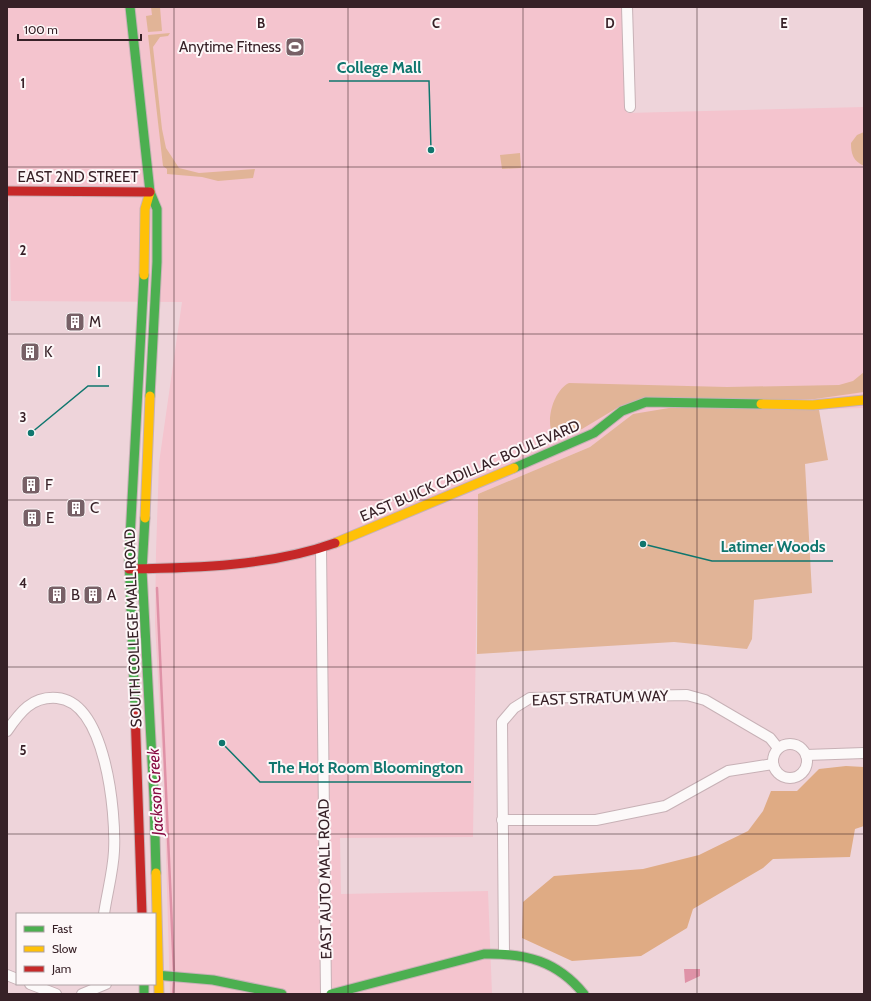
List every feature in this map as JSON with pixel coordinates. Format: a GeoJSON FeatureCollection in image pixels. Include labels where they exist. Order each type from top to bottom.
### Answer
{"type":"FeatureCollection","features":[{"type":"Feature","properties":{"kind":"main road","name":"SOUTH COLLEGE MALL ROAD"},"geometry":{"type":"LineString","coordinates":[[130,7],[150,192],[157,209],[156,299],[142,570],[154,798],[160,975],[159,994]]}},
{"type":"Feature","properties":{"kind":"main road","name":"EAST 2ND STREET"},"geometry":{"type":"LineString","coordinates":[[7,191],[150,192]]}},
{"type":"Feature","properties":{"kind":"main road","name":"SOUTH COLLEGE MALL ROAD"},"geometry":{"type":"LineString","coordinates":[[142,913],[129,569],[130,511],[145,261],[145,209],[150,192]]}},
{"type":"Feature","properties":{"kind":"main road"},"geometry":{"type":"LineString","coordinates":[[145,237],[157,242]]}},
{"type":"Feature","properties":{"kind":"main road"},"geometry":{"type":"LineString","coordinates":[[145,261],[157,262]]}},
{"type":"Feature","properties":{"kind":"main road"},"geometry":{"type":"LineString","coordinates":[[143,294],[156,299]]}},
{"type":"Feature","properties":{"kind":"main road","name":"EAST BUICK CADILLAC BOULEVARD"},"geometry":{"type":"LineString","coordinates":[[129,569],[201,568],[243,563],[321,548],[354,536],[415,508],[549,454],[594,432],[622,410],[646,402],[813,405],[864,400]]}},
{"type":"Feature","properties":{"kind":"main road"},"geometry":{"type":"LineString","coordinates":[[138,798],[154,798]]}},
{"type":"Feature","properties":{"kind":"main road"},"geometry":{"type":"LineString","coordinates":[[331,994],[484,954],[504,953],[524,955],[544,962],[568,977],[584,994]]}},
{"type":"Feature","properties":{"kind":"main road"},"geometry":{"type":"LineString","coordinates":[[160,975],[213,980],[282,994]]}},
{"type":"Feature","properties":{"kind":"street"},"geometry":{"type":"LineString","coordinates":[[627,7],[630,107]]}},
{"type":"Feature","properties":{"kind":"street","name":"EAST AUTO MALL ROAD"},"geometry":{"type":"LineString","coordinates":[[321,548],[326,994]]}},
{"type":"Feature","properties":{"kind":"street","name":"EAST STRATUM WAY"},"geometry":{"type":"LineString","coordinates":[[504,953],[502,722],[514,708],[530,698],[688,695],[705,700],[770,738],[778,748]]}},
{"type":"Feature","properties":{"kind":"street"},"geometry":{"type":"LineString","coordinates":[[7,731],[25,708],[41,699],[55,698],[69,701],[80,708],[85,716],[104,758],[110,782],[114,851],[104,913]]}},
{"type":"Feature","properties":{"kind":"street"},"geometry":{"type":"LineString","coordinates":[[794,744],[804,750],[806,755],[806,766],[803,772],[794,777],[782,776],[776,770],[774,755],[778,748],[784,745],[794,744]]}},
{"type":"Feature","properties":{"kind":"street"},"geometry":{"type":"LineString","coordinates":[[806,755],[864,753]]}},
{"type":"Feature","properties":{"kind":"street"},"geometry":{"type":"LineString","coordinates":[[502,820],[596,820],[665,806],[728,771],[774,764]]}},
{"type":"Feature","properties":{"kind":"street"},"geometry":{"type":"LineString","coordinates":[[33,985],[56,994]]}},
{"type":"Feature","properties":{"kind":"street"},"geometry":{"type":"LineString","coordinates":[[82,994],[104,985]]}},
{"type":"Feature","properties":{"kind":"shaded area"},"geometry":{"type":"Polygon","coordinates":[[[7,7],[633,7],[627,113],[864,107],[864,408],[633,414],[590,447],[478,494],[473,837],[340,838],[341,894],[488,891],[492,994],[170,994],[164,785],[155,624],[156,552],[159,463],[182,302],[11,301],[9,202],[7,199],[7,7]]]}},
{"type":"Feature","properties":{"kind":"shaded area"},"geometry":{"type":"Polygon","coordinates":[[[151,7],[160,7],[162,31],[148,32],[146,16],[152,15],[151,7]]]}},
{"type":"Feature","properties":{"kind":"shaded area"},"geometry":{"type":"Polygon","coordinates":[[[170,33],[168,36],[160,37],[153,47],[162,129],[166,148],[179,168],[199,173],[255,169],[253,178],[218,181],[202,177],[167,174],[167,169],[163,166],[148,35],[170,33]]]}},
{"type":"Feature","properties":{"kind":"shaded area"},"geometry":{"type":"Polygon","coordinates":[[[864,132],[864,166],[857,162],[853,157],[851,143],[857,135],[864,132]]]}},
{"type":"Feature","properties":{"kind":"shaded area"},"geometry":{"type":"Polygon","coordinates":[[[520,153],[521,168],[502,169],[500,155],[520,153]]]}},
{"type":"Feature","properties":{"kind":"shaded area"},"geometry":{"type":"Polygon","coordinates":[[[864,372],[864,392],[815,399],[622,405],[582,429],[563,437],[553,435],[551,429],[550,422],[552,406],[559,392],[569,383],[727,387],[839,385],[853,381],[864,372]]]}},
{"type":"Feature","properties":{"kind":"shaded area"},"geometry":{"type":"Polygon","coordinates":[[[675,407],[819,410],[828,460],[805,464],[812,593],[754,600],[752,639],[747,649],[674,642],[477,654],[478,494],[590,447],[633,414],[675,407]]]}},
{"type":"Feature","properties":{"kind":"shaded area"},"geometry":{"type":"Polygon","coordinates":[[[846,766],[864,767],[864,826],[855,829],[850,857],[773,859],[763,868],[693,909],[687,928],[641,956],[572,961],[522,938],[523,902],[554,876],[643,869],[699,855],[748,831],[763,811],[771,791],[797,791],[819,769],[846,766]]]}},
{"type":"Feature","properties":{"kind":"shaded area"},"geometry":{"type":"Polygon","coordinates":[[[684,969],[700,969],[700,976],[685,983],[684,969]]]}},
{"type":"Feature","properties":{"kind":"waterway","name":"Jackson Creek"},"geometry":{"type":"LineString","coordinates":[[157,588],[174,973]]}},
{"type":"Feature","properties":{"kind":"waterway","name":"Jackson Creek"},"geometry":{"type":"LineString","coordinates":[[173,994],[174,980]]}},
{"type":"Feature","properties":{"kind":"traffic: fast"},"geometry":{"type":"LineString","coordinates":[[130,7],[150,192],[157,209],[157,262],[150,396]]}},
{"type":"Feature","properties":{"kind":"traffic: fast"},"geometry":{"type":"LineString","coordinates":[[135,710],[129,557],[144,275]]}},
{"type":"Feature","properties":{"kind":"traffic: fast"},"geometry":{"type":"LineString","coordinates":[[514,468],[594,433],[622,411],[646,402],[761,404]]}},
{"type":"Feature","properties":{"kind":"traffic: fast"},"geometry":{"type":"LineString","coordinates":[[145,518],[142,570],[154,798],[156,873]]}},
{"type":"Feature","properties":{"kind":"traffic: fast"},"geometry":{"type":"LineString","coordinates":[[331,994],[484,954],[514,955],[540,961],[563,974],[584,994]]}},
{"type":"Feature","properties":{"kind":"traffic: fast"},"geometry":{"type":"LineString","coordinates":[[156,975],[213,980],[282,994]]}},
{"type":"Feature","properties":{"kind":"traffic: fast"},"geometry":{"type":"LineString","coordinates":[[144,985],[144,994]]}},
{"type":"Feature","properties":{"kind":"traffic: slow"},"geometry":{"type":"LineString","coordinates":[[144,275],[145,209],[150,192]]}},
{"type":"Feature","properties":{"kind":"traffic: slow"},"geometry":{"type":"LineString","coordinates":[[145,518],[150,396]]}},
{"type":"Feature","properties":{"kind":"traffic: slow"},"geometry":{"type":"LineString","coordinates":[[761,404],[813,405],[864,400]]}},
{"type":"Feature","properties":{"kind":"traffic: slow"},"geometry":{"type":"LineString","coordinates":[[335,543],[514,468]]}},
{"type":"Feature","properties":{"kind":"traffic: slow"},"geometry":{"type":"LineString","coordinates":[[156,873],[159,994]]}},
{"type":"Feature","properties":{"kind":"traffic: jam"},"geometry":{"type":"LineString","coordinates":[[7,191],[150,192]]}},
{"type":"Feature","properties":{"kind":"traffic: jam"},"geometry":{"type":"LineString","coordinates":[[129,569],[180,568],[259,561],[311,551],[335,543]]}},
{"type":"Feature","properties":{"kind":"traffic: jam"},"geometry":{"type":"LineString","coordinates":[[135,710],[142,913]]}},
{"type":"Feature","properties":{"kind":"place","name":"Anytime Fitness"},"geometry":{"type":"Point","coordinates":[295,47]}},
{"type":"Feature","properties":{"kind":"place","name":"College Mall"},"geometry":{"type":"Point","coordinates":[431,150]}},
{"type":"Feature","properties":{"kind":"place","name":"M"},"geometry":{"type":"Point","coordinates":[75,322]}},
{"type":"Feature","properties":{"kind":"place","name":"K"},"geometry":{"type":"Point","coordinates":[30,352]}},
{"type":"Feature","properties":{"kind":"place","name":"I"},"geometry":{"type":"Point","coordinates":[31,433]}},
{"type":"Feature","properties":{"kind":"place","name":"F"},"geometry":{"type":"Point","coordinates":[31,485]}},
{"type":"Feature","properties":{"kind":"place","name":"C"},"geometry":{"type":"Point","coordinates":[76,508]}},
{"type":"Feature","properties":{"kind":"place","name":"E"},"geometry":{"type":"Point","coordinates":[32,518]}},
{"type":"Feature","properties":{"kind":"place","name":"Latimer Woods"},"geometry":{"type":"Point","coordinates":[643,544]}},
{"type":"Feature","properties":{"kind":"place","name":"B"},"geometry":{"type":"Point","coordinates":[57,595]}},
{"type":"Feature","properties":{"kind":"place","name":"A"},"geometry":{"type":"Point","coordinates":[93,595]}},
{"type":"Feature","properties":{"kind":"place","name":"The Hot Room Bloomington"},"geometry":{"type":"Point","coordinates":[222,743]}}]}
